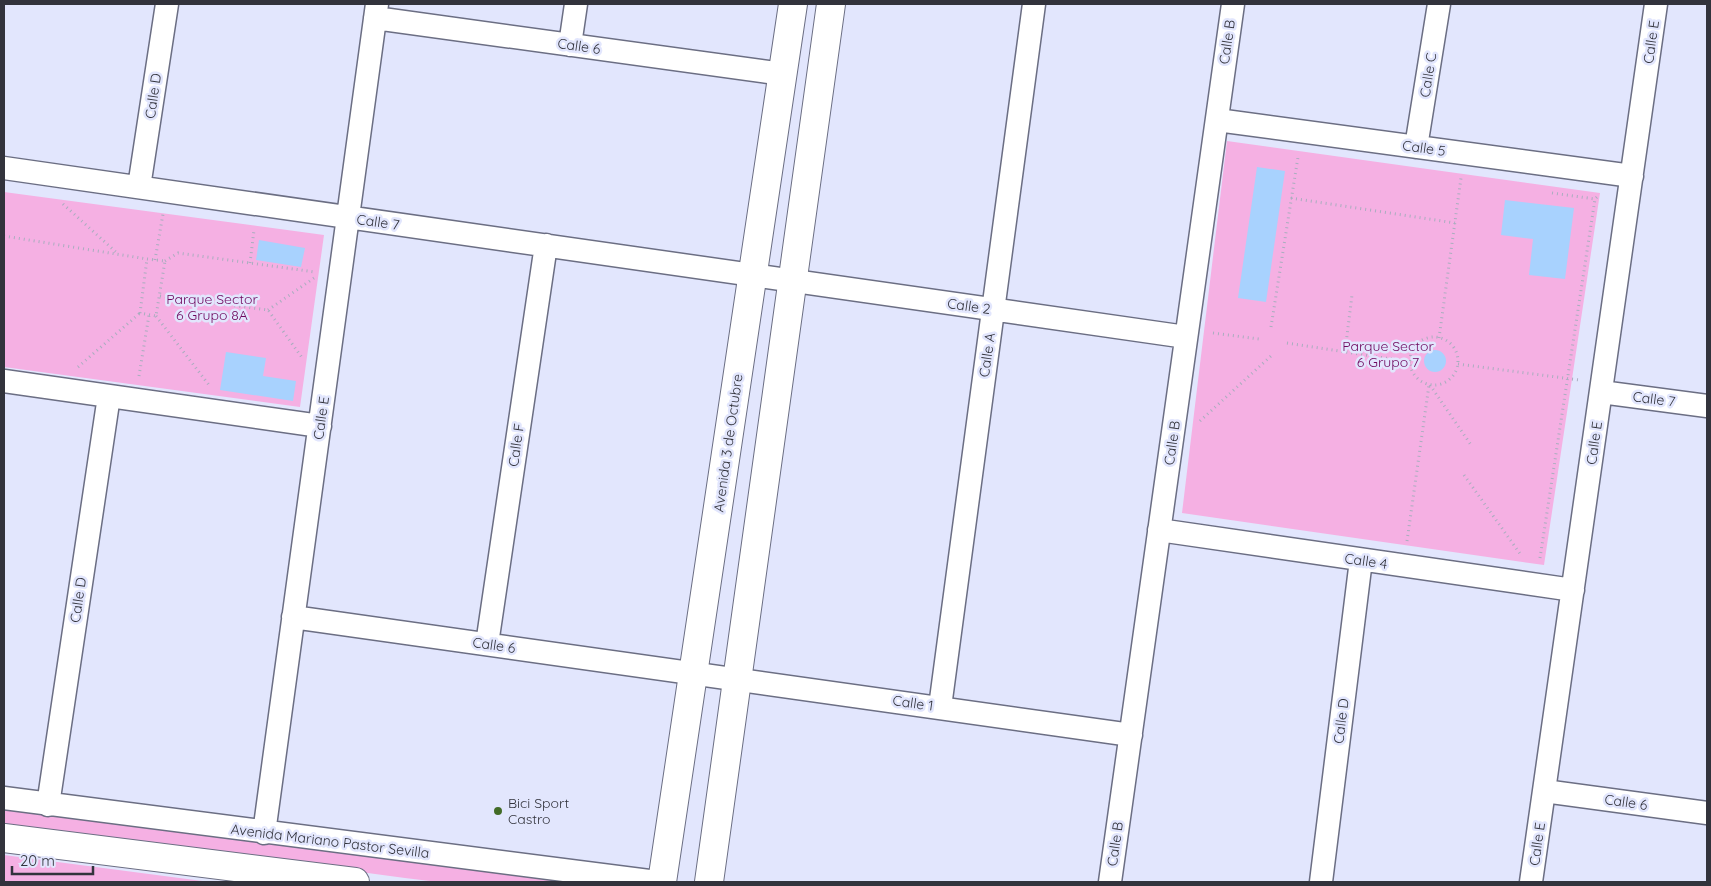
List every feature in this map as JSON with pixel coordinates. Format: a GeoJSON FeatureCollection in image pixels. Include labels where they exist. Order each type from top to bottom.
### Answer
{"type":"FeatureCollection","features":[{"type":"Feature","properties":{"kind":"street","name":"Calle D"},"geometry":{"type":"LineString","coordinates":[[139,187],[167,4]]}},
{"type":"Feature","properties":{"kind":"street"},"geometry":{"type":"LineString","coordinates":[[570,45],[576,4]]}},
{"type":"Feature","properties":{"kind":"street","name":"Avenida 3 de Octubre"},"geometry":{"type":"LineString","coordinates":[[662,882],[793,4]]}},
{"type":"Feature","properties":{"kind":"street"},"geometry":{"type":"LineString","coordinates":[[709,882],[831,4]]}},
{"type":"Feature","properties":{"kind":"street","name":"Calle A"},"geometry":{"type":"LineString","coordinates":[[940,707],[1034,4]]}},
{"type":"Feature","properties":{"kind":"street","name":"Calle B"},"geometry":{"type":"LineString","coordinates":[[1110,882],[1233,4]]}},
{"type":"Feature","properties":{"kind":"street","name":"Calle C"},"geometry":{"type":"LineString","coordinates":[[1416,147],[1439,4]]}},
{"type":"Feature","properties":{"kind":"street","name":"Calle E"},"geometry":{"type":"LineString","coordinates":[[1532,882],[1656,4]]}},
{"type":"Feature","properties":{"kind":"street","name":"Calle 6"},"geometry":{"type":"LineString","coordinates":[[376,11],[570,45],[783,74]]}},
{"type":"Feature","properties":{"kind":"street","name":"Calle E"},"geometry":{"type":"LineString","coordinates":[[264,833],[376,11]]}},
{"type":"Feature","properties":{"kind":"street","name":"Calle 5"},"geometry":{"type":"LineString","coordinates":[[1217,120],[1632,176]]}},
{"type":"Feature","properties":{"kind":"street","name":"Calle 7"},"geometry":{"type":"LineString","coordinates":[[4,168],[752,275]]}},
{"type":"Feature","properties":{"kind":"street","name":"Calle F"},"geometry":{"type":"LineString","coordinates":[[486,644],[546,246]]}},
{"type":"Feature","properties":{"kind":"street","name":"Calle 2"},"geometry":{"type":"LineString","coordinates":[[752,275],[1187,334]]}},
{"type":"Feature","properties":{"kind":"street"},"geometry":{"type":"LineString","coordinates":[[4,381],[320,426]]}},
{"type":"Feature","properties":{"kind":"street","name":"Calle 7"},"geometry":{"type":"LineString","coordinates":[[1602,388],[1707,406]]}},
{"type":"Feature","properties":{"kind":"street","name":"Calle D"},"geometry":{"type":"LineString","coordinates":[[48,805],[109,396]]}},
{"type":"Feature","properties":{"kind":"street","name":"Calle 4"},"geometry":{"type":"LineString","coordinates":[[1159,530],[1573,590]]}},
{"type":"Feature","properties":{"kind":"street","name":"Calle D"},"geometry":{"type":"LineString","coordinates":[[1321,882],[1361,560]]}},
{"type":"Feature","properties":{"kind":"street","name":"Calle 6"},"geometry":{"type":"LineString","coordinates":[[294,617],[694,672]]}},
{"type":"Feature","properties":{"kind":"street","name":"Calle 1"},"geometry":{"type":"LineString","coordinates":[[694,672],[1131,734]]}},
{"type":"Feature","properties":{"kind":"street","name":"Calle 6"},"geometry":{"type":"LineString","coordinates":[[1544,792],[1707,813]]}},
{"type":"Feature","properties":{"kind":"street","name":"Avenida Mariano Pastor Sevilla"},"geometry":{"type":"LineString","coordinates":[[4,798],[264,833],[657,882]]}},
{"type":"Feature","properties":{"kind":"street"},"geometry":{"type":"LineString","coordinates":[[4,838],[355,882]]}},
{"type":"Feature","properties":{"kind":"path"},"geometry":{"type":"LineString","coordinates":[[1439,338],[1464,154]]}},
{"type":"Feature","properties":{"kind":"path"},"geometry":{"type":"LineString","coordinates":[[1289,156],[1308,158]]}},
{"type":"Feature","properties":{"kind":"path"},"geometry":{"type":"LineString","coordinates":[[1271,327],[1298,157]]}},
{"type":"Feature","properties":{"kind":"path"},"geometry":{"type":"LineString","coordinates":[[1451,179],[1470,181]]}},
{"type":"Feature","properties":{"kind":"path"},"geometry":{"type":"LineString","coordinates":[[155,260],[166,192]]}},
{"type":"Feature","properties":{"kind":"path"},"geometry":{"type":"LineString","coordinates":[[1512,554],[1541,558],[1595,199],[1547,192]]}},
{"type":"Feature","properties":{"kind":"path"},"geometry":{"type":"LineString","coordinates":[[1291,198],[1455,223]]}},
{"type":"Feature","properties":{"kind":"path"},"geometry":{"type":"LineString","coordinates":[[63,204],[118,253]]}},
{"type":"Feature","properties":{"kind":"path"},"geometry":{"type":"LineString","coordinates":[[250,263],[254,230]]}},
{"type":"Feature","properties":{"kind":"path"},"geometry":{"type":"LineString","coordinates":[[5,238],[118,253],[155,260],[165,261],[178,253],[316,272]]}},
{"type":"Feature","properties":{"kind":"path"},"geometry":{"type":"LineString","coordinates":[[70,373],[140,313],[147,259]]}},
{"type":"Feature","properties":{"kind":"path"},"geometry":{"type":"LineString","coordinates":[[156,316],[165,261]]}},
{"type":"Feature","properties":{"kind":"path"},"geometry":{"type":"LineString","coordinates":[[160,296],[268,310],[315,277]]}},
{"type":"Feature","properties":{"kind":"path"},"geometry":{"type":"LineString","coordinates":[[1345,352],[1352,295]]}},
{"type":"Feature","properties":{"kind":"path"},"geometry":{"type":"LineString","coordinates":[[268,310],[304,360]]}},
{"type":"Feature","properties":{"kind":"path"},"geometry":{"type":"LineString","coordinates":[[140,313],[156,316],[215,393]]}},
{"type":"Feature","properties":{"kind":"path"},"geometry":{"type":"LineString","coordinates":[[136,400],[149,315]]}},
{"type":"Feature","properties":{"kind":"path"},"geometry":{"type":"LineString","coordinates":[[1187,334],[1259,339]]}},
{"type":"Feature","properties":{"kind":"path"},"geometry":{"type":"LineString","coordinates":[[1429,384],[1445,382],[1451,378],[1458,364],[1455,349],[1450,343],[1439,338],[1428,338],[1421,342],[1412,354],[1411,362],[1416,376],[1429,384],[1471,445]]}},
{"type":"Feature","properties":{"kind":"path"},"geometry":{"type":"LineString","coordinates":[[1287,343],[1411,362]]}},
{"type":"Feature","properties":{"kind":"path"},"geometry":{"type":"LineString","coordinates":[[1198,414],[1197,424],[1272,355]]}},
{"type":"Feature","properties":{"kind":"path"},"geometry":{"type":"LineString","coordinates":[[1458,364],[1568,379],[1602,388]]}},
{"type":"Feature","properties":{"kind":"path"},"geometry":{"type":"LineString","coordinates":[[1404,566],[1429,384]]}},
{"type":"Feature","properties":{"kind":"path"},"geometry":{"type":"LineString","coordinates":[[1464,475],[1521,555]]}},
{"type":"Feature","properties":{"kind":"path"},"geometry":{"type":"LineString","coordinates":[[1398,538],[1417,541]]}},
{"type":"Feature","properties":{"kind":"green space","name":"Parque Sector 6 Grupo 7"},"geometry":{"type":"Polygon","coordinates":[[[1227,141],[1600,193],[1544,565],[1182,513],[1227,141]]]}},
{"type":"Feature","properties":{"kind":"green space","name":"Parque Sector 6 Grupo 8A"},"geometry":{"type":"Polygon","coordinates":[[[4,192],[324,235],[300,407],[4,367],[4,192]]]}},
{"type":"Feature","properties":{"kind":"green space"},"geometry":{"type":"Polygon","coordinates":[[[4,804],[588,882],[438,882],[405,878],[4,824],[4,804]]]}},
{"type":"Feature","properties":{"kind":"green space"},"geometry":{"type":"Polygon","coordinates":[[[4,855],[210,882],[4,882],[4,855]]]}},
{"type":"Feature","properties":{"kind":"building"},"geometry":{"type":"Polygon","coordinates":[[[1257,167],[1285,171],[1266,302],[1238,298],[1257,167]]]}},
{"type":"Feature","properties":{"kind":"building"},"geometry":{"type":"Polygon","coordinates":[[[1505,200],[1574,208],[1565,279],[1529,275],[1533,239],[1501,235],[1505,200]]]}},
{"type":"Feature","properties":{"kind":"building"},"geometry":{"type":"Polygon","coordinates":[[[259,240],[305,248],[301,267],[256,260],[259,240]]]}},
{"type":"Feature","properties":{"kind":"building"},"geometry":{"type":"Polygon","coordinates":[[[1435,350],[1443,353],[1446,361],[1443,369],[1435,372],[1427,369],[1424,361],[1427,353],[1435,350]]]}},
{"type":"Feature","properties":{"kind":"building"},"geometry":{"type":"Polygon","coordinates":[[[226,352],[266,358],[263,376],[296,381],[293,401],[220,390],[226,352]]]}},
{"type":"Feature","properties":{"kind":"place","name":"Bici Sport Castro"},"geometry":{"type":"Point","coordinates":[498,811]}}]}
